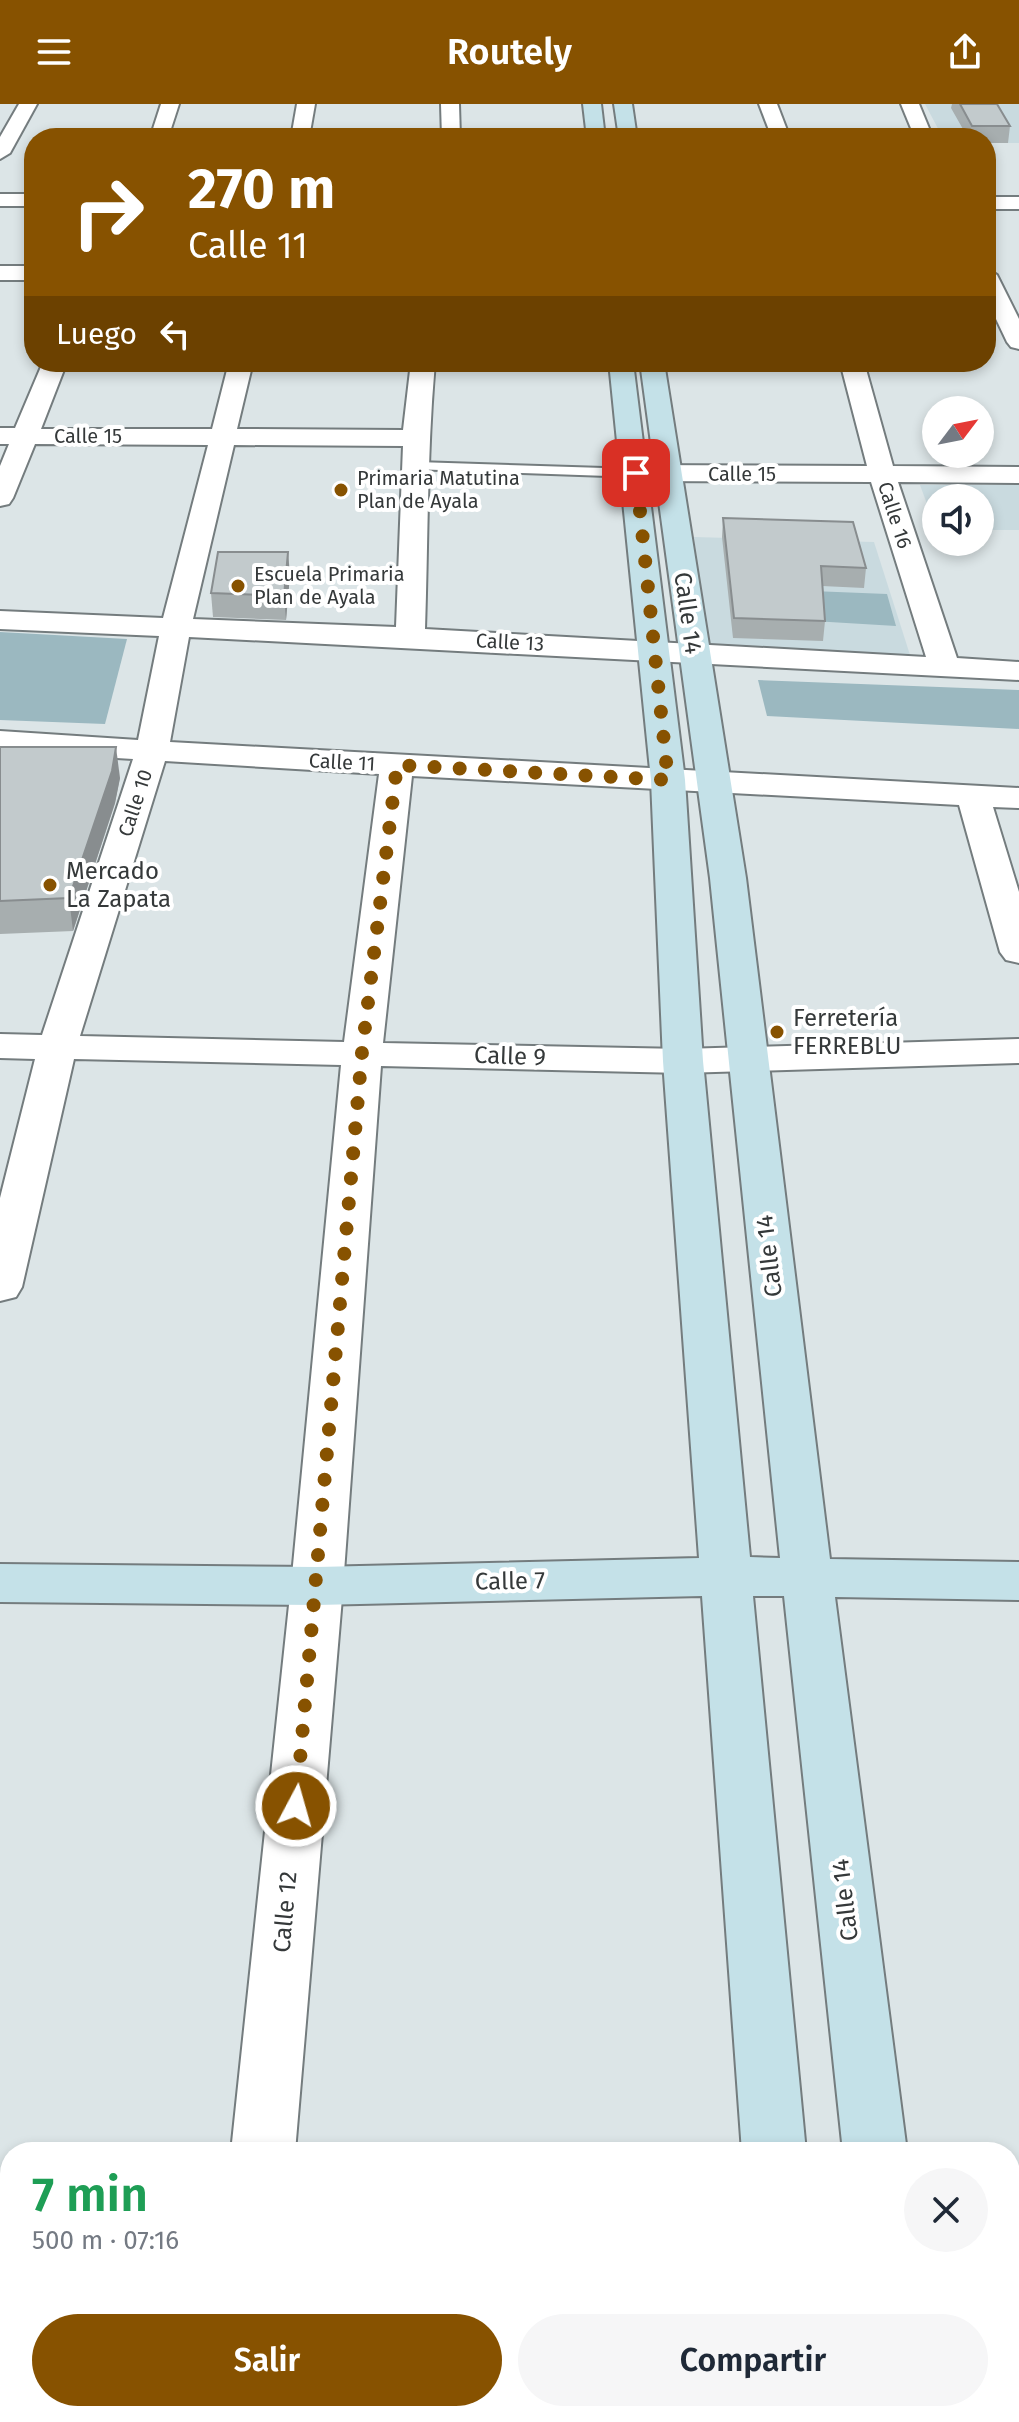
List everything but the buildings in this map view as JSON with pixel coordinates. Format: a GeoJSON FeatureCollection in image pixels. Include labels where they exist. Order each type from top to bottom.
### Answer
{"type":"FeatureCollection","features":[{"type":"Feature","properties":{"kind":"main road"},"geometry":{"type":"LineString","coordinates":[[592,104],[595,128]]}},
{"type":"Feature","properties":{"kind":"main road"},"geometry":{"type":"LineString","coordinates":[[623,104],[627,128]]}},
{"type":"Feature","properties":{"kind":"main road","name":"Calle 14"},"geometry":{"type":"LineString","coordinates":[[624,372],[652,474]]}},
{"type":"Feature","properties":{"kind":"main road","name":"Calle 14"},"geometry":{"type":"LineString","coordinates":[[652,372],[652,474],[673,651],[668,780],[683,1061],[773,2142]]}},
{"type":"Feature","properties":{"kind":"main road","name":"Calle 14"},"geometry":{"type":"LineString","coordinates":[[673,651],[712,782],[728,878],[746,1058],[874,2142]]}},
{"type":"Feature","properties":{"kind":"main road","name":"Calle 7"},"geometry":{"type":"LineString","coordinates":[[0,1583],[317,1586],[724,1576],[1019,1581]]}},
{"type":"Feature","properties":{"kind":"street"},"geometry":{"type":"LineString","coordinates":[[2,147],[28,104]]}},
{"type":"Feature","properties":{"kind":"street"},"geometry":{"type":"LineString","coordinates":[[162,128],[170,104]]}},
{"type":"Feature","properties":{"kind":"street"},"geometry":{"type":"LineString","coordinates":[[302,128],[306,104]]}},
{"type":"Feature","properties":{"kind":"street"},"geometry":{"type":"LineString","coordinates":[[450,104],[451,128]]}},
{"type":"Feature","properties":{"kind":"street"},"geometry":{"type":"LineString","coordinates":[[768,104],[777,128]]}},
{"type":"Feature","properties":{"kind":"street"},"geometry":{"type":"LineString","coordinates":[[910,104],[920,128]]}},
{"type":"Feature","properties":{"kind":"street"},"geometry":{"type":"LineString","coordinates":[[2,147],[24,145]]}},
{"type":"Feature","properties":{"kind":"street"},"geometry":{"type":"LineString","coordinates":[[0,200],[24,200]]}},
{"type":"Feature","properties":{"kind":"street"},"geometry":{"type":"LineString","coordinates":[[996,203],[1019,203]]}},
{"type":"Feature","properties":{"kind":"street"},"geometry":{"type":"LineString","coordinates":[[0,273],[24,273]]}},
{"type":"Feature","properties":{"kind":"street"},"geometry":{"type":"LineString","coordinates":[[1003,314],[1019,342]]}},
{"type":"Feature","properties":{"kind":"street"},"geometry":{"type":"LineString","coordinates":[[0,498],[12,436],[49,372]]}},
{"type":"Feature","properties":{"kind":"street","name":"Calle 10"},"geometry":{"type":"LineString","coordinates":[[0,1287],[58,1045],[152,751],[176,627],[239,372]]}},
{"type":"Feature","properties":{"kind":"street"},"geometry":{"type":"LineString","coordinates":[[410,637],[417,466],[415,438],[422,372]]}},
{"type":"Feature","properties":{"kind":"street","name":"Calle 16"},"geometry":{"type":"LineString","coordinates":[[855,372],[882,475],[944,666]]}},
{"type":"Feature","properties":{"kind":"street","name":"Calle 15"},"geometry":{"type":"LineString","coordinates":[[12,436],[415,438]]}},
{"type":"Feature","properties":{"kind":"street","name":"Calle 15"},"geometry":{"type":"LineString","coordinates":[[652,474],[1019,475]]}},
{"type":"Feature","properties":{"kind":"street","name":"Calle 13"},"geometry":{"type":"LineString","coordinates":[[0,620],[410,637],[1019,671]]}},
{"type":"Feature","properties":{"kind":"street","name":"Calle 11"},"geometry":{"type":"LineString","coordinates":[[0,741],[1019,798]]}},
{"type":"Feature","properties":{"kind":"street","name":"Calle 12"},"geometry":{"type":"LineString","coordinates":[[264,2142],[317,1586],[362,1052],[397,765]]}},
{"type":"Feature","properties":{"kind":"street"},"geometry":{"type":"LineString","coordinates":[[973,796],[1019,952]]}},
{"type":"Feature","properties":{"kind":"street","name":"Calle 9"},"geometry":{"type":"LineString","coordinates":[[0,1046],[683,1061],[1019,1051]]}},
{"type":"Feature","properties":{"kind":"lane","name":"Calle 15"},"geometry":{"type":"LineString","coordinates":[[417,466],[652,474]]}},
{"type":"Feature","properties":{"kind":"shaded area"},"geometry":{"type":"Polygon","coordinates":[[[925,104],[1019,104],[1019,143],[996,143],[996,128],[938,128],[925,104]]]}},
{"type":"Feature","properties":{"kind":"shaded area"},"geometry":{"type":"Polygon","coordinates":[[[994,485],[1019,485],[1019,530],[994,530],[994,485]]]}},
{"type":"Feature","properties":{"kind":"shaded area"},"geometry":{"type":"Polygon","coordinates":[[[694,537],[874,542],[910,655],[708,645],[694,537]]]}},
{"type":"Feature","properties":{"kind":"shaded area"},"geometry":{"type":"Polygon","coordinates":[[[762,589],[887,594],[896,626],[763,618],[762,589]]]}},
{"type":"Feature","properties":{"kind":"shaded area"},"geometry":{"type":"Polygon","coordinates":[[[0,632],[127,639],[105,724],[0,720],[0,632]]]}},
{"type":"Feature","properties":{"kind":"shaded area"},"geometry":{"type":"Polygon","coordinates":[[[758,680],[1019,690],[1019,729],[767,716],[758,680]]]}},
{"type":"Feature","properties":{"kind":"place","name":"Primaria Matutina Plan de Ayala"},"geometry":{"type":"Point","coordinates":[341,490]}},
{"type":"Feature","properties":{"kind":"place","name":"Escuela Primaria Plan de Ayala"},"geometry":{"type":"Point","coordinates":[238,586]}},
{"type":"Feature","properties":{"kind":"place","name":"Mercado La Zapata"},"geometry":{"type":"Point","coordinates":[50,885]}},
{"type":"Feature","properties":{"kind":"place","name":"Ferretería FERREBLU"},"geometry":{"type":"Point","coordinates":[777,1032]}},
{"type":"Feature","properties":{"kind":"route"},"geometry":{"type":"LineString","coordinates":[[296,1806],[362,1052],[397,765],[668,780],[636,473]]}}]}
